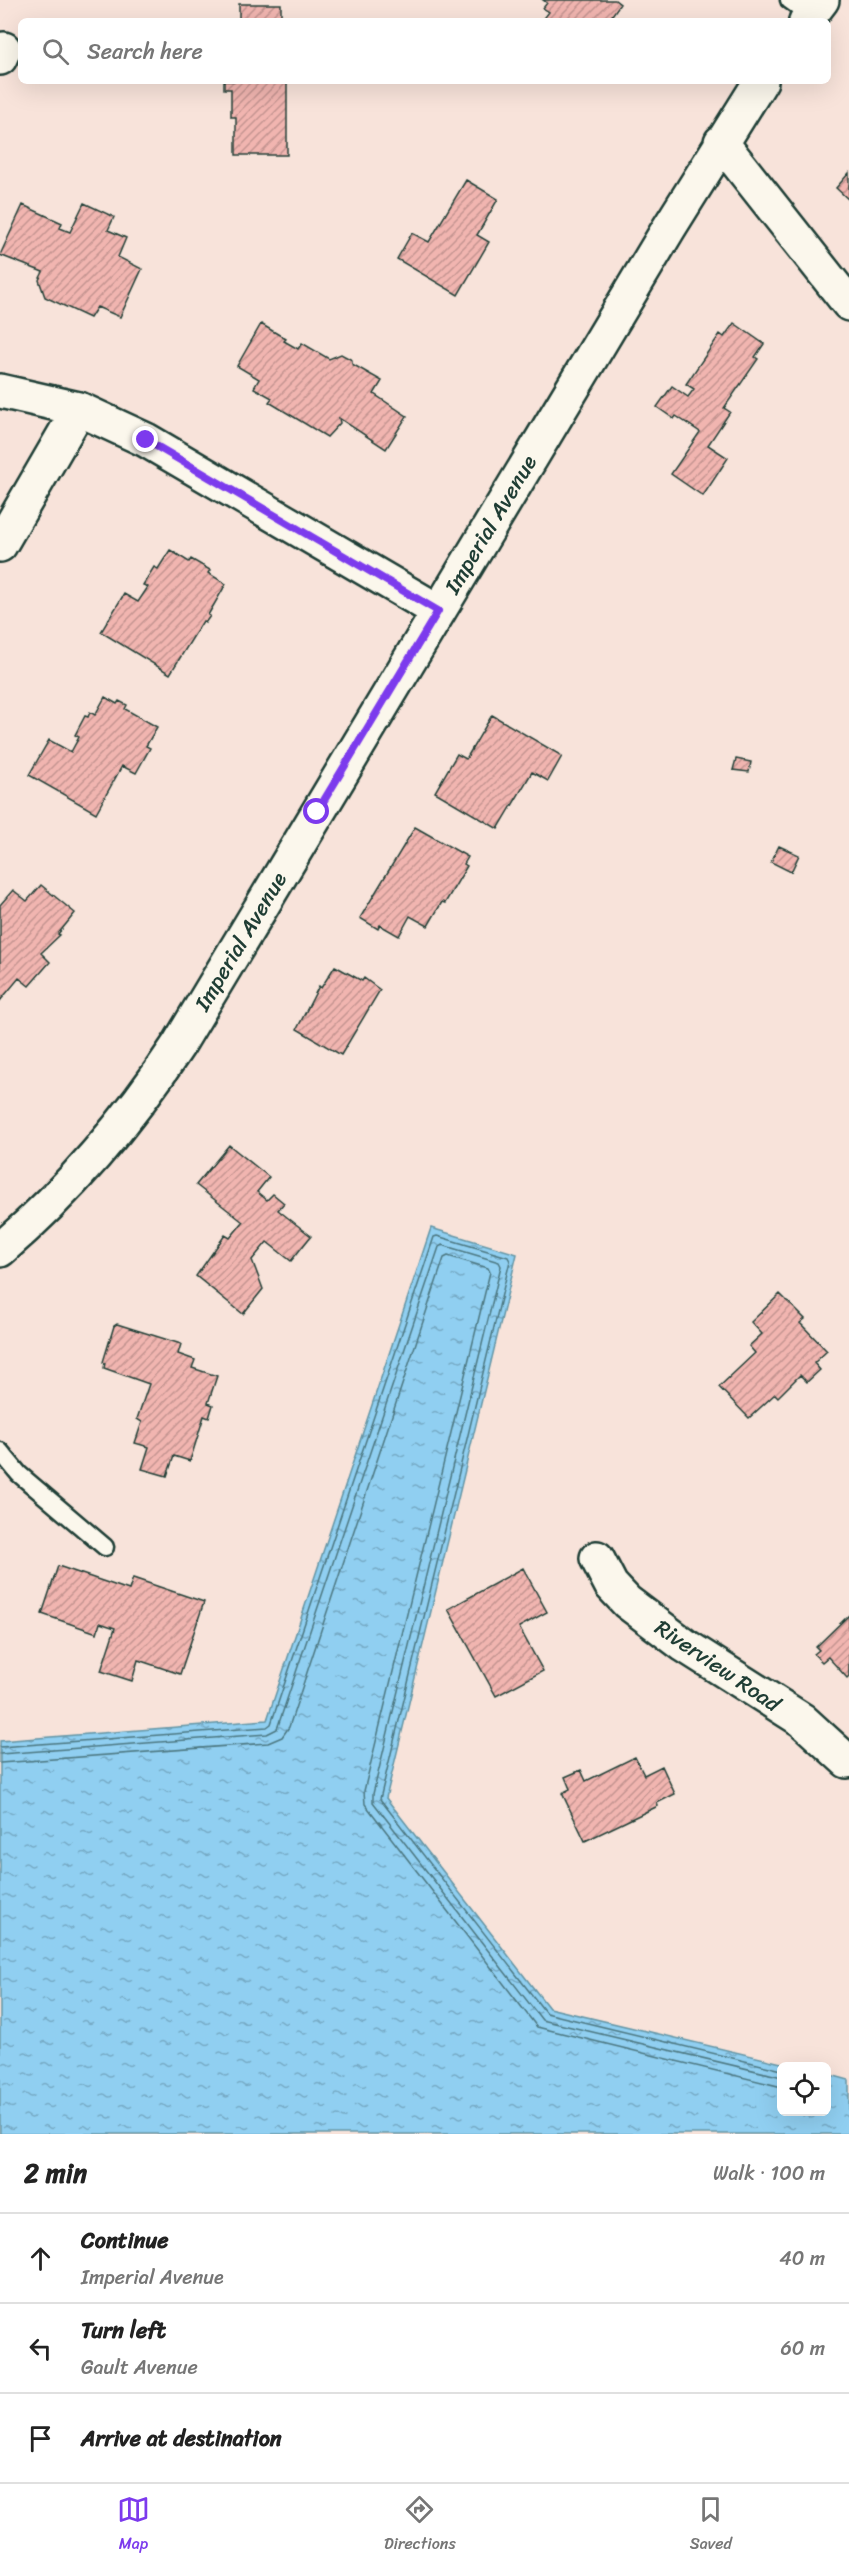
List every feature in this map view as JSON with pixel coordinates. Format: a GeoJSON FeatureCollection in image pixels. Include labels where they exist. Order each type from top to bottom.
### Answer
{"type":"FeatureCollection","features":[{"type":"Feature","properties":{"kind":"street","name":"Imperial Avenue"},"geometry":{"type":"LineString","coordinates":[[0,1250],[49,1205],[80,1171],[123,1123],[155,1080],[721,142],[759,84]]}},
{"type":"Feature","properties":{"kind":"street"},"geometry":{"type":"LineString","coordinates":[[721,142],[849,304]]}},
{"type":"Feature","properties":{"kind":"street"},"geometry":{"type":"LineString","coordinates":[[0,391],[79,409],[146,440],[438,611]]}},
{"type":"Feature","properties":{"kind":"street"},"geometry":{"type":"LineString","coordinates":[[0,544],[79,409]]}},
{"type":"Feature","properties":{"kind":"street","name":"Riverview Road"},"geometry":{"type":"LineString","coordinates":[[597,1558],[611,1585],[627,1602],[684,1645],[802,1720],[847,1761],[849,1759]]}},
{"type":"Feature","properties":{"kind":"lane"},"geometry":{"type":"LineString","coordinates":[[0,1451],[19,1474],[105,1547]]}},
{"type":"Feature","properties":{"kind":"water"},"geometry":{"type":"Polygon","coordinates":[[[431,1228],[517,1254],[386,1798],[549,2008],[777,2062],[777,2116],[831,2116],[831,2075],[849,2080],[849,2134],[0,2134],[0,1741],[267,1720],[431,1228]]]}},
{"type":"Feature","properties":{"kind":"building"},"geometry":{"type":"Polygon","coordinates":[[[543,0],[615,0],[620,4],[610,18],[544,18],[549,12],[543,8],[547,3],[543,0]]]}},
{"type":"Feature","properties":{"kind":"building"},"geometry":{"type":"Polygon","coordinates":[[[239,4],[281,4],[281,18],[239,18],[239,4]]]}},
{"type":"Feature","properties":{"kind":"building"},"geometry":{"type":"Polygon","coordinates":[[[224,84],[287,84],[287,155],[236,155],[236,117],[231,117],[231,89],[224,89],[224,84]]]}},
{"type":"Feature","properties":{"kind":"building"},"geometry":{"type":"Polygon","coordinates":[[[849,173],[849,200],[836,188],[849,173]]]}},
{"type":"Feature","properties":{"kind":"building"},"geometry":{"type":"Polygon","coordinates":[[[466,180],[498,199],[477,235],[489,242],[458,295],[397,259],[412,233],[429,242],[466,180]]]}},
{"type":"Feature","properties":{"kind":"building"},"geometry":{"type":"Polygon","coordinates":[[[84,203],[114,217],[108,230],[126,238],[118,257],[142,269],[120,317],[97,307],[90,318],[45,297],[39,280],[43,272],[0,255],[23,205],[62,223],[60,228],[70,232],[84,203]]]}},
{"type":"Feature","properties":{"kind":"building"},"geometry":{"type":"Polygon","coordinates":[[[734,323],[764,344],[755,357],[758,359],[724,408],[730,412],[708,445],[728,458],[703,496],[671,474],[700,432],[676,416],[674,419],[657,407],[672,386],[688,397],[694,389],[686,384],[720,334],[724,337],[734,323]]]}},
{"type":"Feature","properties":{"kind":"building"},"geometry":{"type":"Polygon","coordinates":[[[261,324],[298,349],[302,343],[329,359],[341,354],[352,360],[352,364],[382,381],[374,394],[407,416],[386,449],[339,418],[340,423],[327,437],[269,402],[272,398],[254,388],[259,379],[237,366],[261,324]]]}},
{"type":"Feature","properties":{"kind":"building"},"geometry":{"type":"Polygon","coordinates":[[[170,550],[189,562],[191,559],[210,570],[208,573],[226,584],[208,615],[210,616],[205,623],[203,621],[170,674],[101,632],[124,594],[138,602],[148,587],[143,585],[154,567],[158,569],[170,550]]]}},
{"type":"Feature","properties":{"kind":"building"},"geometry":{"type":"Polygon","coordinates":[[[105,697],[117,704],[119,701],[127,705],[125,709],[157,727],[146,746],[150,748],[136,773],[122,766],[96,813],[29,775],[49,740],[71,752],[79,737],[75,735],[85,716],[88,717],[90,712],[95,715],[105,697]]]}},
{"type":"Feature","properties":{"kind":"building"},"geometry":{"type":"Polygon","coordinates":[[[492,715],[562,756],[548,781],[532,772],[498,829],[435,792],[457,754],[466,759],[492,715]]]}},
{"type":"Feature","properties":{"kind":"building"},"geometry":{"type":"Polygon","coordinates":[[[736,759],[751,762],[749,772],[733,770],[736,759]]]}},
{"type":"Feature","properties":{"kind":"building"},"geometry":{"type":"Polygon","coordinates":[[[415,827],[468,857],[464,864],[467,866],[428,926],[410,916],[399,936],[380,925],[378,929],[360,918],[415,827]]]}},
{"type":"Feature","properties":{"kind":"building"},"geometry":{"type":"Polygon","coordinates":[[[779,846],[799,855],[791,872],[771,862],[779,846]]]}},
{"type":"Feature","properties":{"kind":"building"},"geometry":{"type":"Polygon","coordinates":[[[41,885],[75,913],[58,934],[60,935],[41,953],[50,962],[29,986],[19,978],[0,1001],[0,905],[13,890],[27,901],[41,885]]]}},
{"type":"Feature","properties":{"kind":"building"},"geometry":{"type":"Polygon","coordinates":[[[335,966],[362,981],[364,978],[380,990],[341,1055],[297,1029],[319,986],[321,988],[335,966]]]}},
{"type":"Feature","properties":{"kind":"building"},"geometry":{"type":"Polygon","coordinates":[[[229,1145],[269,1177],[257,1192],[267,1200],[273,1194],[284,1203],[278,1210],[311,1236],[291,1261],[267,1242],[252,1260],[263,1289],[243,1314],[196,1276],[225,1235],[230,1238],[243,1222],[196,1185],[229,1145]]]}},
{"type":"Feature","properties":{"kind":"building"},"geometry":{"type":"Polygon","coordinates":[[[780,1294],[805,1319],[800,1323],[827,1351],[814,1363],[820,1370],[807,1382],[800,1375],[778,1397],[775,1394],[749,1418],[719,1387],[755,1353],[749,1346],[762,1334],[751,1322],[780,1294]]]}},
{"type":"Feature","properties":{"kind":"building"},"geometry":{"type":"Polygon","coordinates":[[[117,1324],[181,1344],[178,1354],[195,1360],[192,1368],[217,1376],[208,1403],[213,1405],[209,1418],[204,1416],[190,1461],[174,1456],[167,1476],[142,1469],[149,1447],[135,1443],[142,1422],[137,1419],[149,1384],[104,1368],[105,1363],[103,1362],[114,1326],[117,1324]]]}},
{"type":"Feature","properties":{"kind":"building"},"geometry":{"type":"Polygon","coordinates":[[[58,1566],[129,1590],[133,1578],[204,1602],[180,1674],[138,1660],[132,1681],[101,1671],[115,1628],[100,1623],[97,1633],[42,1614],[58,1566]]]}},
{"type":"Feature","properties":{"kind":"building"},"geometry":{"type":"Polygon","coordinates":[[[523,1568],[547,1612],[519,1627],[543,1671],[496,1696],[448,1609],[523,1568]]]}},
{"type":"Feature","properties":{"kind":"building"},"geometry":{"type":"Polygon","coordinates":[[[849,1615],[849,1676],[847,1678],[828,1657],[822,1662],[814,1654],[819,1650],[816,1647],[849,1615]]]}},
{"type":"Feature","properties":{"kind":"building"},"geometry":{"type":"Polygon","coordinates":[[[635,1757],[644,1775],[662,1766],[675,1794],[657,1803],[658,1806],[585,1841],[562,1793],[570,1789],[565,1777],[581,1770],[586,1781],[635,1757]]]}},
{"type":"Feature","properties":{"kind":"route"},"geometry":{"type":"LineString","coordinates":[[146,440],[438,611],[317,812]]}}]}
